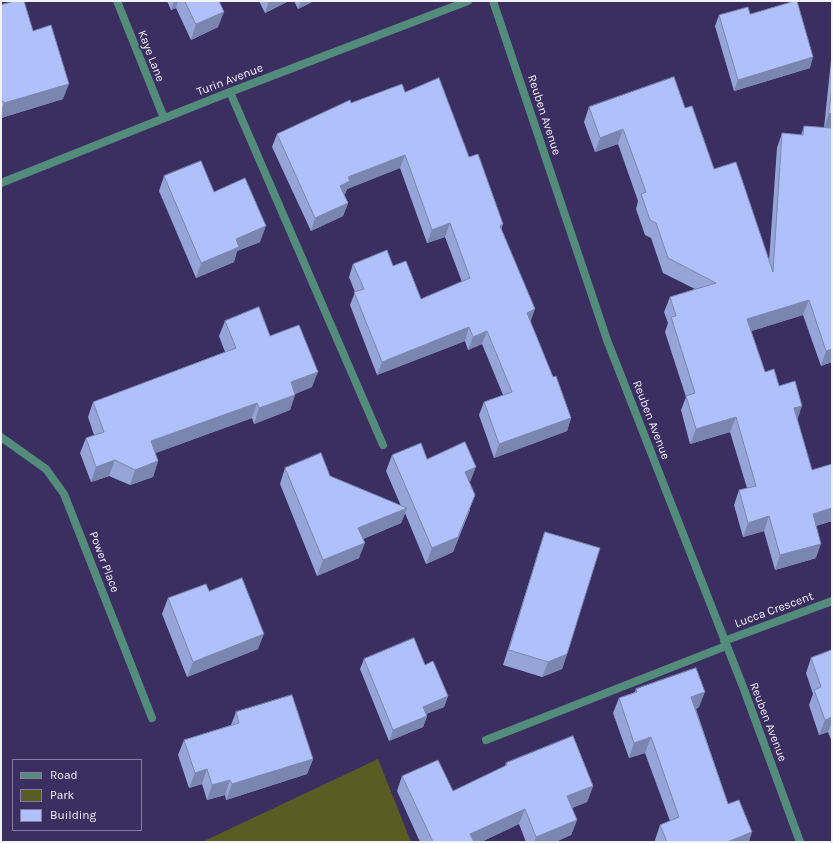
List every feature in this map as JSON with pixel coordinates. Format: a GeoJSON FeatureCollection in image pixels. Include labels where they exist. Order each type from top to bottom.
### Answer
{"type":"FeatureCollection","features":[{"type":"Feature","properties":{"kind":"street","name":"Kaye Lane"},"geometry":{"type":"LineString","coordinates":[[117,1],[164,118]]}},
{"type":"Feature","properties":{"kind":"street","name":"Turin Avenue"},"geometry":{"type":"LineString","coordinates":[[1,183],[230,92],[468,1]]}},
{"type":"Feature","properties":{"kind":"street","name":"Reuben Avenue"},"geometry":{"type":"LineString","coordinates":[[493,1],[606,340],[725,643],[800,842]]}},
{"type":"Feature","properties":{"kind":"street"},"geometry":{"type":"LineString","coordinates":[[230,92],[383,445]]}},
{"type":"Feature","properties":{"kind":"street","name":"Power Place"},"geometry":{"type":"LineString","coordinates":[[1,437],[46,469],[64,494],[152,718]]}},
{"type":"Feature","properties":{"kind":"street","name":"Lucca Crescent"},"geometry":{"type":"LineString","coordinates":[[486,740],[832,601]]}},
{"type":"Feature","properties":{"kind":"green space"},"geometry":{"type":"Polygon","coordinates":[[[378,759],[411,842],[202,842],[378,759]]]}},
{"type":"Feature","properties":{"kind":"building"},"geometry":{"type":"Polygon","coordinates":[[[15,1],[24,1],[33,31],[51,25],[69,84],[4,103],[3,101],[1,102],[1,5],[15,1]]]}},
{"type":"Feature","properties":{"kind":"building"},"geometry":{"type":"Polygon","coordinates":[[[185,1],[219,1],[224,12],[196,24],[185,1]]]}},
{"type":"Feature","properties":{"kind":"building"},"geometry":{"type":"Polygon","coordinates":[[[797,1],[813,57],[738,80],[719,15],[748,7],[750,14],[797,1]]]}},
{"type":"Feature","properties":{"kind":"building"},"geometry":{"type":"Polygon","coordinates":[[[674,77],[685,108],[692,106],[714,169],[736,162],[773,272],[782,133],[803,135],[804,126],[832,128],[832,349],[826,351],[809,300],[747,319],[765,372],[774,369],[779,386],[795,381],[802,406],[794,408],[812,470],[832,464],[832,508],[813,514],[821,544],[780,555],[769,516],[748,523],[739,490],[756,486],[736,417],[696,429],[686,396],[695,393],[671,317],[676,316],[670,297],[716,283],[668,258],[656,223],[650,220],[641,194],[646,192],[623,129],[600,138],[589,107],[674,77]]]}},
{"type":"Feature","properties":{"kind":"building"},"geometry":{"type":"Polygon","coordinates":[[[439,78],[469,157],[478,154],[503,224],[500,226],[535,309],[527,313],[553,377],[556,376],[571,418],[499,444],[484,402],[512,392],[487,331],[473,337],[469,327],[382,362],[354,292],[364,289],[353,264],[387,250],[393,266],[406,261],[421,299],[470,278],[450,223],[432,230],[405,155],[348,177],[350,181],[340,186],[348,203],[315,218],[277,134],[350,100],[351,103],[402,84],[405,92],[439,78]]]}},
{"type":"Feature","properties":{"kind":"building"},"geometry":{"type":"Polygon","coordinates":[[[832,88],[832,114],[829,113],[832,88]]]}},
{"type":"Feature","properties":{"kind":"building"},"geometry":{"type":"Polygon","coordinates":[[[201,161],[214,192],[245,178],[266,226],[236,239],[239,247],[201,263],[164,176],[201,161]]]}},
{"type":"Feature","properties":{"kind":"building"},"geometry":{"type":"Polygon","coordinates":[[[259,307],[270,336],[299,325],[318,372],[291,382],[295,395],[259,408],[257,403],[151,441],[158,461],[135,470],[115,460],[96,467],[86,438],[104,432],[93,402],[236,348],[225,321],[259,307]]]}},
{"type":"Feature","properties":{"kind":"building"},"geometry":{"type":"Polygon","coordinates":[[[465,442],[476,467],[465,472],[475,495],[458,537],[432,548],[392,455],[421,443],[427,459],[465,442]]]}},
{"type":"Feature","properties":{"kind":"building"},"geometry":{"type":"Polygon","coordinates":[[[321,453],[330,476],[407,508],[358,528],[365,543],[323,560],[285,468],[321,453]]]}},
{"type":"Feature","properties":{"kind":"building"},"geometry":{"type":"Polygon","coordinates":[[[545,532],[600,548],[567,654],[548,662],[509,650],[545,532]]]}},
{"type":"Feature","properties":{"kind":"building"},"geometry":{"type":"Polygon","coordinates":[[[242,578],[264,634],[193,662],[168,598],[206,584],[209,591],[242,578]]]}},
{"type":"Feature","properties":{"kind":"building"},"geometry":{"type":"Polygon","coordinates":[[[414,638],[425,665],[433,661],[448,696],[423,707],[427,716],[393,730],[364,659],[414,638]]]}},
{"type":"Feature","properties":{"kind":"building"},"geometry":{"type":"Polygon","coordinates":[[[832,650],[832,717],[825,720],[814,690],[821,687],[811,658],[832,650]]]}},
{"type":"Feature","properties":{"kind":"building"},"geometry":{"type":"Polygon","coordinates":[[[696,668],[705,692],[691,697],[728,804],[739,800],[752,832],[727,842],[667,842],[660,825],[679,817],[651,737],[634,743],[619,698],[637,692],[636,689],[696,668]]]}},
{"type":"Feature","properties":{"kind":"building"},"geometry":{"type":"Polygon","coordinates":[[[292,695],[313,759],[232,784],[230,780],[212,785],[207,769],[195,773],[184,740],[239,723],[236,712],[292,695]]]}},
{"type":"Feature","properties":{"kind":"building"},"geometry":{"type":"Polygon","coordinates":[[[573,736],[593,786],[567,796],[577,820],[536,837],[525,809],[470,834],[474,842],[433,842],[402,776],[438,760],[453,791],[507,765],[506,763],[573,736]]]}}]}
